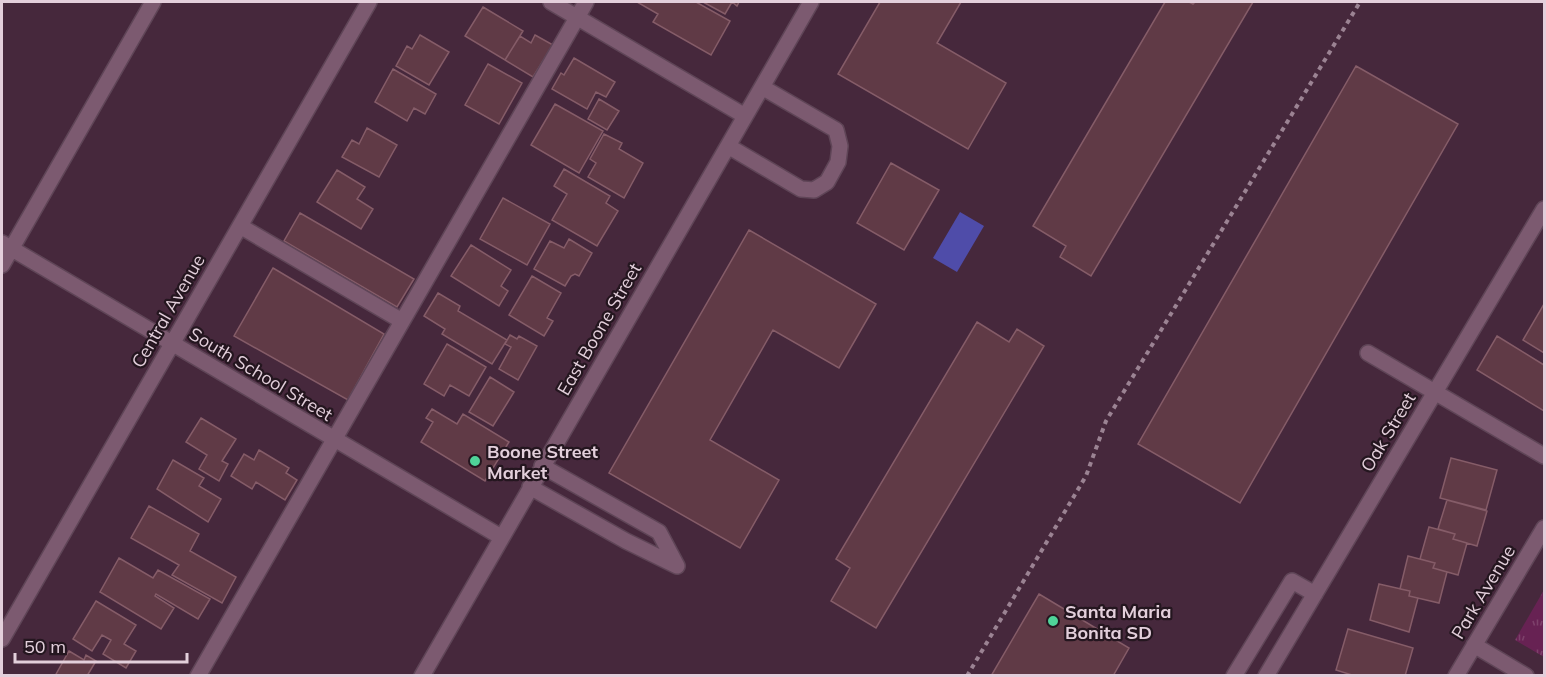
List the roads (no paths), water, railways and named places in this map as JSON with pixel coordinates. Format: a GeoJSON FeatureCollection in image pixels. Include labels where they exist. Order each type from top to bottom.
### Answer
{"type":"FeatureCollection","features":[{"type":"Feature","properties":{"kind":"street"},"geometry":{"type":"LineString","coordinates":[[2,265],[6,246],[153,2]]}},
{"type":"Feature","properties":{"kind":"street","name":"Central Avenue"},"geometry":{"type":"LineString","coordinates":[[2,639],[369,2]]}},
{"type":"Feature","properties":{"kind":"street"},"geometry":{"type":"LineString","coordinates":[[551,2],[745,116]]}},
{"type":"Feature","properties":{"kind":"street"},"geometry":{"type":"LineString","coordinates":[[198,675],[586,2]]}},
{"type":"Feature","properties":{"kind":"street","name":"East Boone Street"},"geometry":{"type":"LineString","coordinates":[[422,675],[811,2]]}},
{"type":"Feature","properties":{"kind":"street"},"geometry":{"type":"LineString","coordinates":[[728,146],[801,189],[814,190],[826,182],[838,162],[840,146],[836,130],[762,87]]}},
{"type":"Feature","properties":{"kind":"street","name":"Oak Street"},"geometry":{"type":"LineString","coordinates":[[1266,675],[1545,209]]}},
{"type":"Feature","properties":{"kind":"street"},"geometry":{"type":"LineString","coordinates":[[240,226],[402,321]]}},
{"type":"Feature","properties":{"kind":"street","name":"South School Street"},"geometry":{"type":"LineString","coordinates":[[6,246],[501,537]]}},
{"type":"Feature","properties":{"kind":"street"},"geometry":{"type":"LineString","coordinates":[[1368,353],[1545,456]]}},
{"type":"Feature","properties":{"kind":"street"},"geometry":{"type":"LineString","coordinates":[[530,487],[677,566],[659,532],[542,466]]}},
{"type":"Feature","properties":{"kind":"street"},"geometry":{"type":"LineString","coordinates":[[616,535],[627,514]]}},
{"type":"Feature","properties":{"kind":"street","name":"Park Avenue"},"geometry":{"type":"LineString","coordinates":[[1456,675],[1545,528]]}},
{"type":"Feature","properties":{"kind":"street"},"geometry":{"type":"LineString","coordinates":[[1234,675],[1292,581],[1315,594]]}},
{"type":"Feature","properties":{"kind":"street"},"geometry":{"type":"LineString","coordinates":[[1474,645],[1526,675]]}},
{"type":"Feature","properties":{"kind":"place","name":"Boone Street Market"},"geometry":{"type":"Point","coordinates":[475,461]}},
{"type":"Feature","properties":{"kind":"place","name":"Santa Maria Bonita SD"},"geometry":{"type":"Point","coordinates":[1053,621]}}]}
